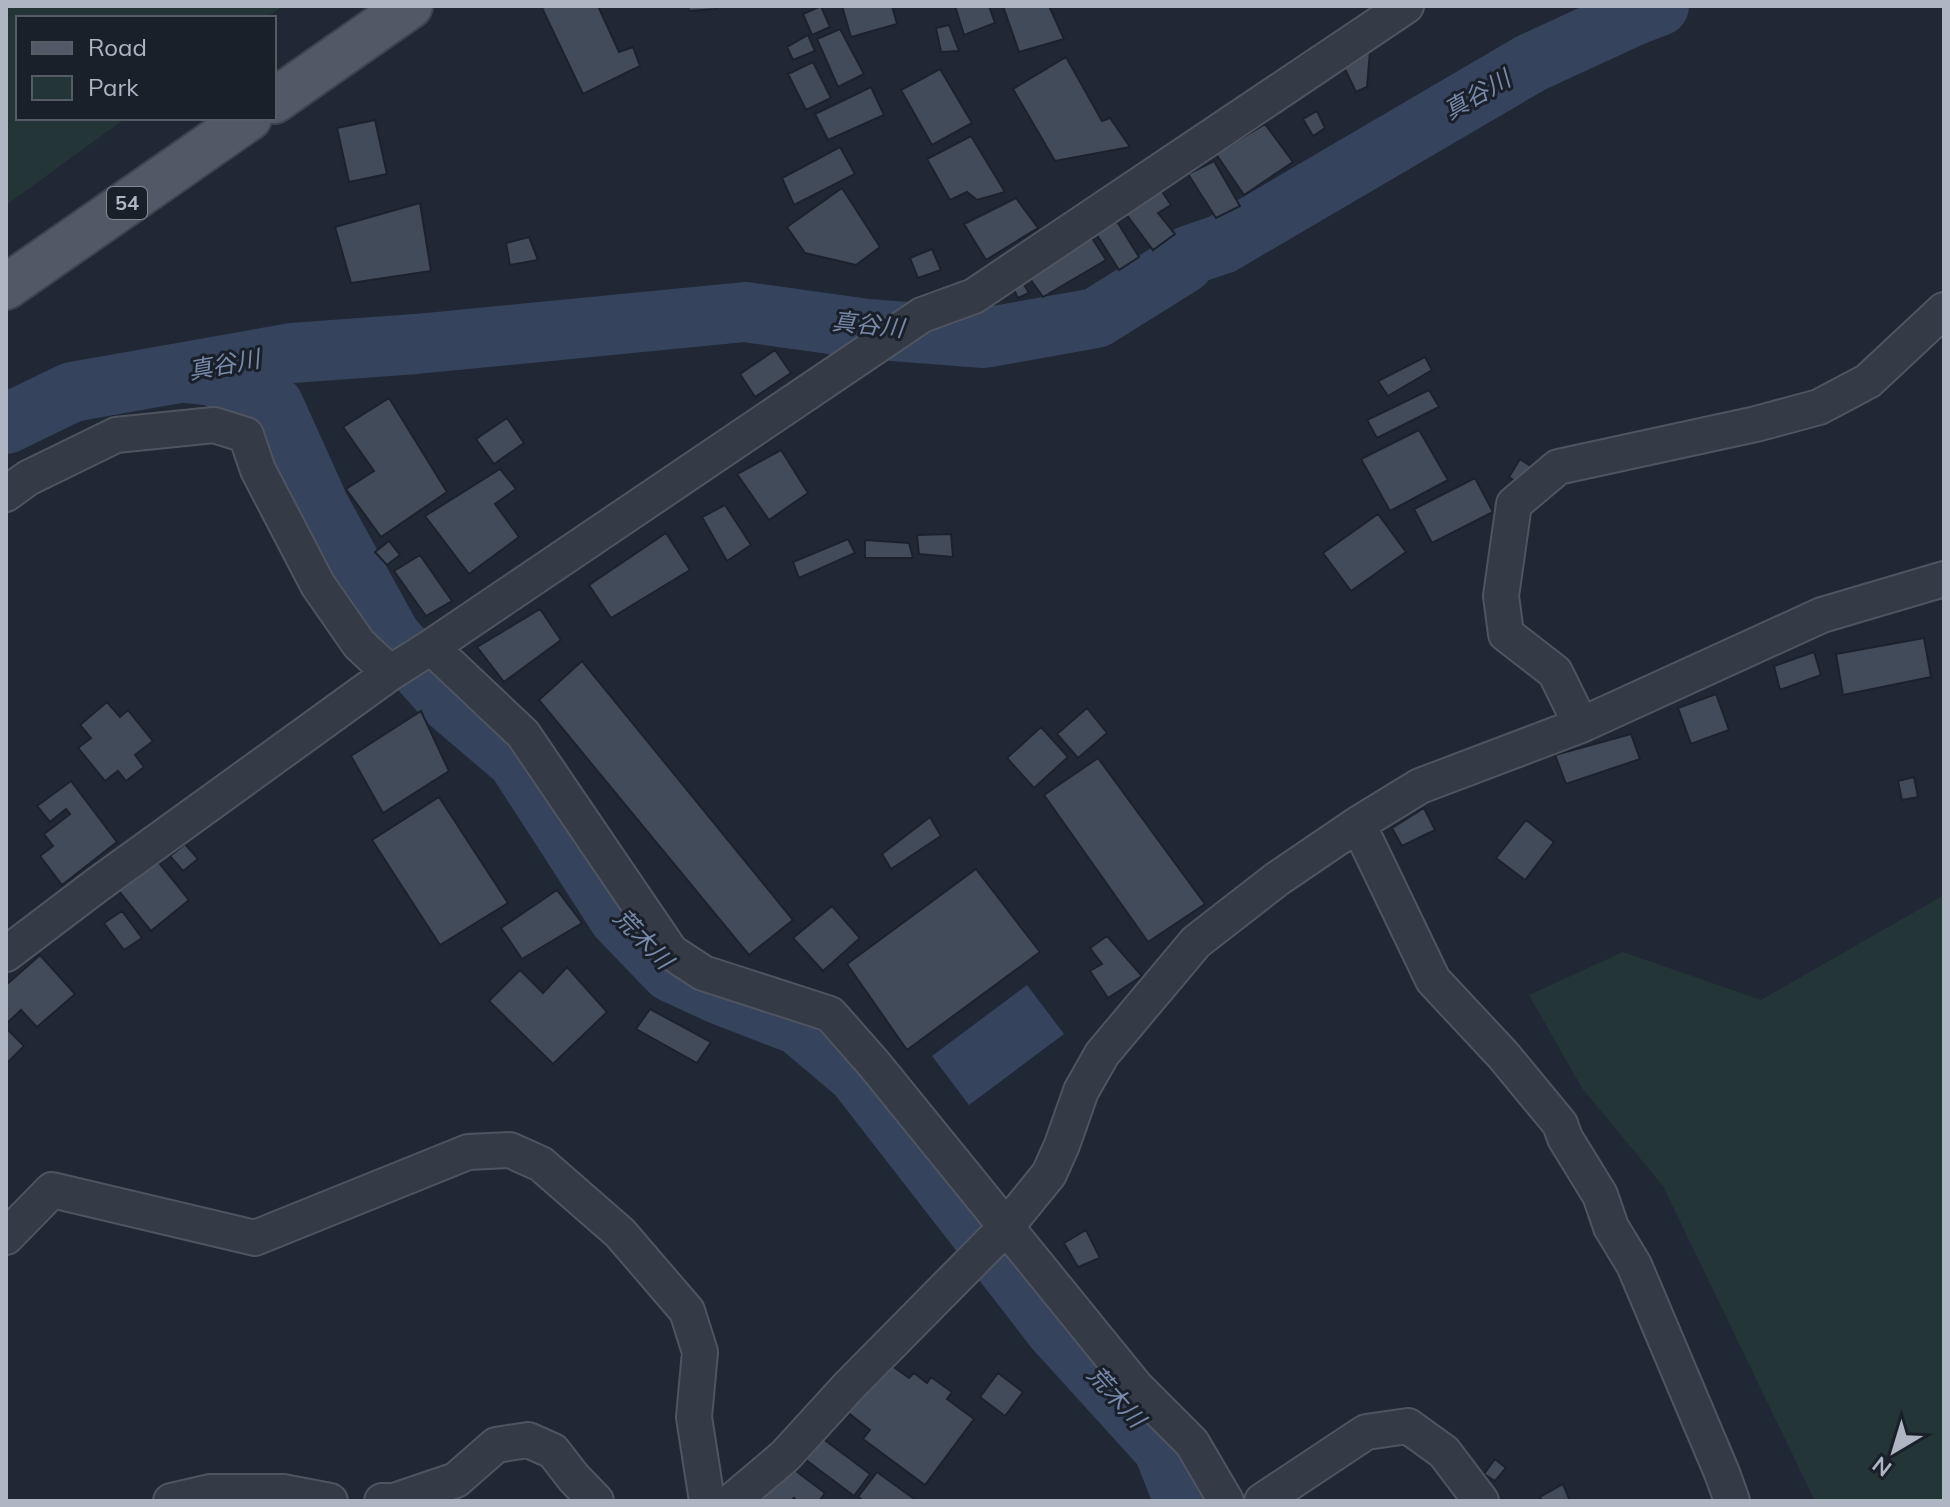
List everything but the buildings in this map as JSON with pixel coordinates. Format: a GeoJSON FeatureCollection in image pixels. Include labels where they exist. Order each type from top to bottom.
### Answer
{"type":"FeatureCollection","features":[{"type":"Feature","properties":{"kind":"main road"},"geometry":{"type":"LineString","coordinates":[[276,100],[410,6]]}},
{"type":"Feature","properties":{"kind":"main road","name":"54"},"geometry":{"type":"LineString","coordinates":[[6,287],[246,120]]}},
{"type":"Feature","properties":{"kind":"street"},"geometry":{"type":"LineString","coordinates":[[6,954],[411,660],[922,315],[974,296],[1406,6]]}},
{"type":"Feature","properties":{"kind":"street"},"geometry":{"type":"LineString","coordinates":[[1581,725],[1555,672],[1506,634],[1501,596],[1514,504],[1558,467],[1756,424],[1819,407],[1868,381],[1944,310]]}},
{"type":"Feature","properties":{"kind":"street"},"geometry":{"type":"LineString","coordinates":[[6,494],[28,478],[116,435],[214,425],[246,435],[258,470],[318,585],[359,644],[411,660],[523,734],[671,952],[703,973],[830,1014],[883,1075],[994,1239],[1192,1443],[1226,1501]]}},
{"type":"Feature","properties":{"kind":"street"},"geometry":{"type":"LineString","coordinates":[[732,1501],[785,1456],[848,1387],[994,1239],[1049,1174],[1081,1091],[1102,1054],[1196,942],[1277,879],[1420,786],[1581,725],[1822,615],[1944,579]]}},
{"type":"Feature","properties":{"kind":"street"},"geometry":{"type":"LineString","coordinates":[[1358,824],[1433,980],[1503,1055],[1560,1124],[1565,1138],[1600,1195],[1611,1227],[1640,1278],[1732,1501]]}},
{"type":"Feature","properties":{"kind":"street"},"geometry":{"type":"LineString","coordinates":[[6,1237],[52,1190],[255,1238],[468,1152],[510,1150],[541,1164],[620,1233],[687,1311],[700,1352],[694,1417],[707,1501]]}},
{"type":"Feature","properties":{"kind":"street"},"geometry":{"type":"LineString","coordinates":[[1262,1501],[1366,1432],[1408,1426],[1444,1452],[1481,1501]]}},
{"type":"Feature","properties":{"kind":"street"},"geometry":{"type":"LineString","coordinates":[[382,1501],[394,1501],[456,1480],[496,1445],[528,1440],[553,1451],[596,1501]]}},
{"type":"Feature","properties":{"kind":"street"},"geometry":{"type":"LineString","coordinates":[[171,1501],[210,1492],[283,1492],[330,1501]]}},
{"type":"Feature","properties":{"kind":"green space"},"geometry":{"type":"Polygon","coordinates":[[[6,6],[283,6],[268,16],[16,16],[16,120],[123,120],[6,205],[6,6]]]}},
{"type":"Feature","properties":{"kind":"green space"},"geometry":{"type":"Polygon","coordinates":[[[1944,895],[1944,1501],[1815,1501],[1663,1186],[1582,1088],[1529,995],[1623,952],[1761,1000],[1944,895]]]}},
{"type":"Feature","properties":{"kind":"water"},"geometry":{"type":"Polygon","coordinates":[[[1027,985],[1064,1034],[969,1105],[932,1056],[1027,985]]]}},
{"type":"Feature","properties":{"kind":"waterway","name":"真谷川"},"geometry":{"type":"LineString","coordinates":[[6,424],[72,392],[292,353],[745,312],[867,329],[984,338],[1096,318],[1184,263],[1190,255],[1222,244],[1531,63],[1659,6]]}},
{"type":"Feature","properties":{"kind":"waterway","name":"荒木川"},"geometry":{"type":"LineString","coordinates":[[187,373],[213,376],[274,406],[320,508],[391,637],[450,703],[517,760],[619,918],[671,972],[799,1025],[857,1074],[1055,1329],[1163,1448],[1184,1501]]}}]}
